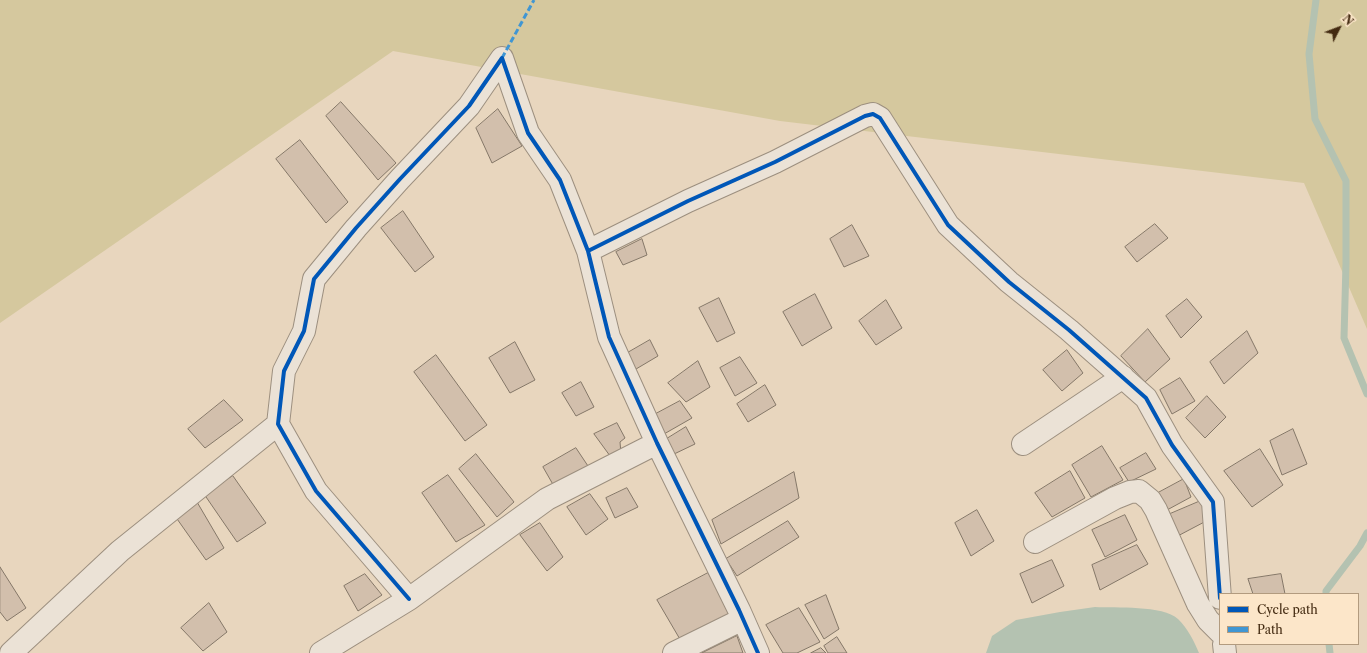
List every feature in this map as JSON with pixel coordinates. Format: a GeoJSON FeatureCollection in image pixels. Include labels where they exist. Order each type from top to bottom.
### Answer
{"type":"FeatureCollection","features":[{"type":"Feature","properties":{"kind":"street"},"geometry":{"type":"LineString","coordinates":[[409,599],[316,491],[278,424],[284,371],[304,332],[314,279],[356,228],[469,106],[502,58],[528,133],[560,180],[588,251],[609,337],[657,443],[744,619],[758,653]]}},
{"type":"Feature","properties":{"kind":"street"},"geometry":{"type":"LineString","coordinates":[[588,251],[688,201],[775,162],[865,116],[873,114],[880,118],[948,225],[1009,282],[1069,330],[1146,398],[1172,445],[1213,502],[1220,593]]}},
{"type":"Feature","properties":{"kind":"street"},"geometry":{"type":"LineString","coordinates":[[1023,444],[1122,377]]}},
{"type":"Feature","properties":{"kind":"street"},"geometry":{"type":"LineString","coordinates":[[11,653],[120,551],[278,424]]}},
{"type":"Feature","properties":{"kind":"street"},"geometry":{"type":"LineString","coordinates":[[321,653],[409,599],[547,499],[657,443]]}},
{"type":"Feature","properties":{"kind":"street"},"geometry":{"type":"LineString","coordinates":[[1035,542],[1115,498],[1130,492],[1139,491],[1150,500],[1156,510],[1198,604],[1208,620],[1219,631]]}},
{"type":"Feature","properties":{"kind":"street"},"geometry":{"type":"LineString","coordinates":[[674,653],[744,619]]}},
{"type":"Feature","properties":{"kind":"shaded area"},"geometry":{"type":"Polygon","coordinates":[[[0,0],[1367,0],[1367,329],[1304,183],[780,121],[393,51],[0,323],[0,0]]]}},
{"type":"Feature","properties":{"kind":"shaded area"},"geometry":{"type":"Polygon","coordinates":[[[1095,607],[1138,608],[1162,611],[1178,619],[1185,627],[1199,653],[986,653],[992,636],[1016,620],[1095,607]]]}},
{"type":"Feature","properties":{"kind":"building"},"geometry":{"type":"Polygon","coordinates":[[[341,102],[396,163],[378,180],[326,116],[341,102]]]}},
{"type":"Feature","properties":{"kind":"building"},"geometry":{"type":"Polygon","coordinates":[[[498,109],[522,146],[492,163],[476,128],[498,109]]]}},
{"type":"Feature","properties":{"kind":"building"},"geometry":{"type":"Polygon","coordinates":[[[300,140],[348,202],[326,223],[276,159],[300,140]]]}},
{"type":"Feature","properties":{"kind":"building"},"geometry":{"type":"Polygon","coordinates":[[[403,211],[434,257],[415,272],[381,228],[403,211]]]}},
{"type":"Feature","properties":{"kind":"building"},"geometry":{"type":"Polygon","coordinates":[[[1155,224],[1168,238],[1137,262],[1125,247],[1155,224]]]}},
{"type":"Feature","properties":{"kind":"building"},"geometry":{"type":"Polygon","coordinates":[[[852,225],[869,256],[844,267],[830,239],[852,225]]]}},
{"type":"Feature","properties":{"kind":"building"},"geometry":{"type":"Polygon","coordinates":[[[642,239],[647,255],[623,265],[616,252],[642,239]]]}},
{"type":"Feature","properties":{"kind":"building"},"geometry":{"type":"Polygon","coordinates":[[[815,294],[832,328],[802,346],[783,312],[815,294]]]}},
{"type":"Feature","properties":{"kind":"building"},"geometry":{"type":"Polygon","coordinates":[[[719,298],[735,333],[717,342],[699,308],[719,298]]]}},
{"type":"Feature","properties":{"kind":"building"},"geometry":{"type":"Polygon","coordinates":[[[1187,299],[1202,317],[1181,338],[1166,316],[1187,299]]]}},
{"type":"Feature","properties":{"kind":"building"},"geometry":{"type":"Polygon","coordinates":[[[886,300],[902,328],[876,345],[859,321],[886,300]]]}},
{"type":"Feature","properties":{"kind":"building"},"geometry":{"type":"Polygon","coordinates":[[[1148,329],[1170,359],[1145,382],[1121,356],[1148,329]]]}},
{"type":"Feature","properties":{"kind":"building"},"geometry":{"type":"Polygon","coordinates":[[[1247,331],[1258,353],[1224,384],[1210,362],[1247,331]]]}},
{"type":"Feature","properties":{"kind":"building"},"geometry":{"type":"Polygon","coordinates":[[[650,340],[658,356],[631,372],[624,355],[650,340]]]}},
{"type":"Feature","properties":{"kind":"building"},"geometry":{"type":"Polygon","coordinates":[[[515,342],[535,380],[510,393],[489,358],[515,342]]]}},
{"type":"Feature","properties":{"kind":"building"},"geometry":{"type":"Polygon","coordinates":[[[1067,350],[1083,373],[1062,391],[1043,370],[1067,350]]]}},
{"type":"Feature","properties":{"kind":"building"},"geometry":{"type":"Polygon","coordinates":[[[436,355],[487,425],[465,441],[414,372],[436,355]]]}},
{"type":"Feature","properties":{"kind":"building"},"geometry":{"type":"Polygon","coordinates":[[[740,357],[757,383],[735,396],[720,368],[740,357]]]}},
{"type":"Feature","properties":{"kind":"building"},"geometry":{"type":"Polygon","coordinates":[[[698,361],[710,387],[686,402],[668,383],[698,361]]]}},
{"type":"Feature","properties":{"kind":"building"},"geometry":{"type":"Polygon","coordinates":[[[1180,378],[1195,401],[1172,414],[1160,390],[1180,378]]]}},
{"type":"Feature","properties":{"kind":"building"},"geometry":{"type":"Polygon","coordinates":[[[581,382],[594,407],[576,416],[562,393],[581,382]]]}},
{"type":"Feature","properties":{"kind":"building"},"geometry":{"type":"Polygon","coordinates":[[[765,385],[776,405],[748,422],[737,404],[765,385]]]}},
{"type":"Feature","properties":{"kind":"building"},"geometry":{"type":"Polygon","coordinates":[[[1207,396],[1226,417],[1205,438],[1186,418],[1207,396]]]}},
{"type":"Feature","properties":{"kind":"building"},"geometry":{"type":"Polygon","coordinates":[[[224,400],[243,420],[205,448],[188,429],[224,400]]]}},
{"type":"Feature","properties":{"kind":"building"},"geometry":{"type":"Polygon","coordinates":[[[680,401],[692,418],[664,434],[652,416],[680,401]]]}},
{"type":"Feature","properties":{"kind":"building"},"geometry":{"type":"Polygon","coordinates":[[[617,423],[625,438],[620,442],[621,454],[613,460],[594,434],[617,423]]]}},
{"type":"Feature","properties":{"kind":"building"},"geometry":{"type":"Polygon","coordinates":[[[686,427],[695,444],[672,455],[665,440],[686,427]]]}},
{"type":"Feature","properties":{"kind":"building"},"geometry":{"type":"Polygon","coordinates":[[[1293,429],[1307,464],[1282,475],[1270,441],[1293,429]]]}},
{"type":"Feature","properties":{"kind":"building"},"geometry":{"type":"Polygon","coordinates":[[[1102,446],[1123,480],[1091,497],[1072,465],[1102,446]]]}},
{"type":"Feature","properties":{"kind":"building"},"geometry":{"type":"Polygon","coordinates":[[[576,448],[590,469],[555,488],[543,467],[576,448]]]}},
{"type":"Feature","properties":{"kind":"building"},"geometry":{"type":"Polygon","coordinates":[[[1260,449],[1283,485],[1252,507],[1224,471],[1260,449]]]}},
{"type":"Feature","properties":{"kind":"building"},"geometry":{"type":"Polygon","coordinates":[[[1146,453],[1156,469],[1129,482],[1120,468],[1146,453]]]}},
{"type":"Feature","properties":{"kind":"building"},"geometry":{"type":"Polygon","coordinates":[[[476,454],[514,502],[497,517],[459,469],[476,454]]]}},
{"type":"Feature","properties":{"kind":"building"},"geometry":{"type":"Polygon","coordinates":[[[1070,471],[1085,498],[1052,517],[1035,493],[1070,471]]]}},
{"type":"Feature","properties":{"kind":"building"},"geometry":{"type":"Polygon","coordinates":[[[794,472],[799,498],[721,544],[712,520],[794,472]]]}},
{"type":"Feature","properties":{"kind":"building"},"geometry":{"type":"Polygon","coordinates":[[[448,475],[485,525],[456,542],[422,493],[448,475]]]}},
{"type":"Feature","properties":{"kind":"building"},"geometry":{"type":"Polygon","coordinates":[[[233,476],[266,523],[237,542],[204,494],[233,476]]]}},
{"type":"Feature","properties":{"kind":"building"},"geometry":{"type":"Polygon","coordinates":[[[1184,479],[1191,497],[1167,510],[1158,493],[1184,479]]]}},
{"type":"Feature","properties":{"kind":"building"},"geometry":{"type":"Polygon","coordinates":[[[627,488],[638,507],[615,518],[606,498],[627,488]]]}},
{"type":"Feature","properties":{"kind":"building"},"geometry":{"type":"Polygon","coordinates":[[[590,494],[608,519],[586,535],[567,507],[590,494]]]}},
{"type":"Feature","properties":{"kind":"building"},"geometry":{"type":"Polygon","coordinates":[[[1203,500],[1210,519],[1172,539],[1163,517],[1203,500]]]}},
{"type":"Feature","properties":{"kind":"building"},"geometry":{"type":"Polygon","coordinates":[[[197,502],[224,548],[206,560],[175,516],[197,502]]]}},
{"type":"Feature","properties":{"kind":"building"},"geometry":{"type":"Polygon","coordinates":[[[977,510],[994,541],[971,556],[955,523],[977,510]]]}},
{"type":"Feature","properties":{"kind":"building"},"geometry":{"type":"Polygon","coordinates":[[[1125,515],[1137,540],[1105,557],[1092,530],[1125,515]]]}},
{"type":"Feature","properties":{"kind":"building"},"geometry":{"type":"Polygon","coordinates":[[[788,521],[799,537],[737,576],[726,559],[788,521]]]}},
{"type":"Feature","properties":{"kind":"building"},"geometry":{"type":"Polygon","coordinates":[[[540,523],[563,557],[547,571],[520,535],[540,523]]]}},
{"type":"Feature","properties":{"kind":"building"},"geometry":{"type":"Polygon","coordinates":[[[1137,545],[1148,564],[1100,590],[1092,565],[1137,545]]]}},
{"type":"Feature","properties":{"kind":"building"},"geometry":{"type":"Polygon","coordinates":[[[1052,560],[1064,586],[1032,603],[1020,574],[1052,560]]]}},
{"type":"Feature","properties":{"kind":"building"},"geometry":{"type":"Polygon","coordinates":[[[0,567],[26,608],[7,621],[0,612],[0,567]]]}},
{"type":"Feature","properties":{"kind":"building"},"geometry":{"type":"Polygon","coordinates":[[[708,573],[732,614],[681,641],[657,600],[708,573]]]}},
{"type":"Feature","properties":{"kind":"building"},"geometry":{"type":"Polygon","coordinates":[[[365,574],[382,595],[358,611],[344,586],[365,574]]]}},
{"type":"Feature","properties":{"kind":"building"},"geometry":{"type":"Polygon","coordinates":[[[1281,574],[1285,593],[1253,593],[1248,579],[1281,574]]]}},
{"type":"Feature","properties":{"kind":"building"},"geometry":{"type":"Polygon","coordinates":[[[826,595],[839,629],[824,639],[805,605],[826,595]]]}},
{"type":"Feature","properties":{"kind":"building"},"geometry":{"type":"Polygon","coordinates":[[[209,603],[227,632],[203,651],[181,628],[209,603]]]}},
{"type":"Feature","properties":{"kind":"building"},"geometry":{"type":"Polygon","coordinates":[[[799,608],[820,642],[797,653],[783,653],[766,625],[799,608]]]}},
{"type":"Feature","properties":{"kind":"building"},"geometry":{"type":"Polygon","coordinates":[[[737,636],[743,653],[702,653],[737,636]]]}},
{"type":"Feature","properties":{"kind":"building"},"geometry":{"type":"Polygon","coordinates":[[[837,637],[847,653],[828,653],[824,646],[837,637]]]}},
{"type":"Feature","properties":{"kind":"building"},"geometry":{"type":"Polygon","coordinates":[[[821,648],[826,653],[811,653],[821,648]]]}},
{"type":"Feature","properties":{"kind":"waterway"},"geometry":{"type":"LineString","coordinates":[[1316,0],[1309,54],[1315,119],[1346,181],[1344,338],[1367,394]]}},
{"type":"Feature","properties":{"kind":"waterway"},"geometry":{"type":"LineString","coordinates":[[1326,593],[1360,546],[1367,533]]}},
{"type":"Feature","properties":{"kind":"waterway"},"geometry":{"type":"LineString","coordinates":[[1329,645],[1330,653]]}},
{"type":"Feature","properties":{"kind":"marked path"},"geometry":{"type":"LineString","coordinates":[[502,58],[534,0]]}},
{"type":"Feature","properties":{"kind":"cycle path"},"geometry":{"type":"LineString","coordinates":[[409,599],[316,491],[278,424],[284,371],[304,331],[314,279],[356,228],[469,106],[502,58],[528,133],[560,180],[588,251],[609,337],[657,443],[739,610],[758,653]]}},
{"type":"Feature","properties":{"kind":"cycle path"},"geometry":{"type":"LineString","coordinates":[[588,251],[688,201],[775,162],[865,116],[873,114],[880,118],[948,225],[1009,282],[1069,330],[1146,398],[1172,445],[1213,502],[1220,593]]}}]}
